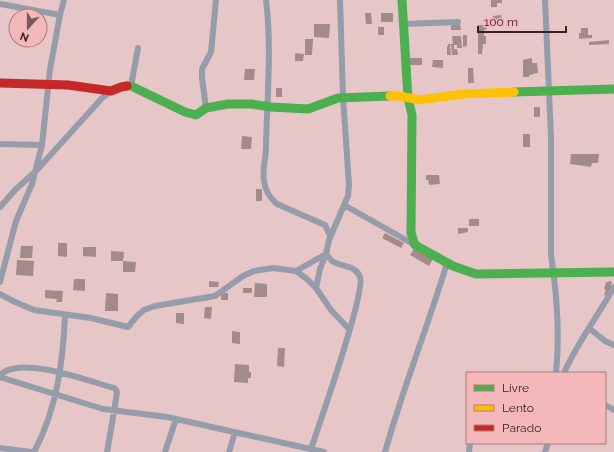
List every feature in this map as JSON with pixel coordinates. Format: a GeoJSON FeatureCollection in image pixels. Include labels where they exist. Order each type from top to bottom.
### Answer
{"type":"FeatureCollection","features":[{"type":"Feature","properties":{"kind":"street"},"geometry":{"type":"LineString","coordinates":[[0,282],[16,221],[32,184],[42,145],[48,85],[64,0]]}},
{"type":"Feature","properties":{"kind":"street"},"geometry":{"type":"LineString","coordinates":[[206,108],[202,69],[211,52],[216,0]]}},
{"type":"Feature","properties":{"kind":"street"},"geometry":{"type":"LineString","coordinates":[[266,0],[268,37],[266,155],[263,172],[265,188],[277,204],[325,225],[336,222]]}},
{"type":"Feature","properties":{"kind":"street"},"geometry":{"type":"LineString","coordinates":[[316,288],[330,236],[348,196],[349,179],[343,97],[340,0]]}},
{"type":"Feature","properties":{"kind":"street"},"geometry":{"type":"LineString","coordinates":[[402,0],[408,98],[412,115],[413,129],[411,233],[416,245]]}},
{"type":"Feature","properties":{"kind":"street"},"geometry":{"type":"LineString","coordinates":[[545,0],[551,137],[551,256],[554,273],[559,337],[556,372]]}},
{"type":"Feature","properties":{"kind":"street"},"geometry":{"type":"LineString","coordinates":[[0,4],[60,15]]}},
{"type":"Feature","properties":{"kind":"street"},"geometry":{"type":"LineString","coordinates":[[404,24],[458,22]]}},
{"type":"Feature","properties":{"kind":"street"},"geometry":{"type":"LineString","coordinates":[[131,86],[138,48]]}},
{"type":"Feature","properties":{"kind":"street"},"geometry":{"type":"LineString","coordinates":[[0,83],[68,86],[111,91]]}},
{"type":"Feature","properties":{"kind":"street"},"geometry":{"type":"LineString","coordinates":[[0,207],[16,189],[36,171],[103,97],[111,91],[122,87],[131,86],[192,115],[196,115],[206,108],[228,104],[251,104],[300,110],[308,109],[343,97],[399,96],[420,100],[463,94],[614,89]]}},
{"type":"Feature","properties":{"kind":"street"},"geometry":{"type":"LineString","coordinates":[[0,144],[42,145]]}},
{"type":"Feature","properties":{"kind":"street"},"geometry":{"type":"LineString","coordinates":[[344,205],[446,263],[476,274],[612,274]]}},
{"type":"Feature","properties":{"kind":"street"},"geometry":{"type":"LineString","coordinates":[[325,225],[330,236]]}},
{"type":"Feature","properties":{"kind":"street"},"geometry":{"type":"LineString","coordinates":[[296,271],[326,254]]}},
{"type":"Feature","properties":{"kind":"street"},"geometry":{"type":"LineString","coordinates":[[311,449],[361,287],[361,278],[356,270],[332,260],[326,254]]}},
{"type":"Feature","properties":{"kind":"street"},"geometry":{"type":"LineString","coordinates":[[385,452],[446,263]]}},
{"type":"Feature","properties":{"kind":"street"},"geometry":{"type":"LineString","coordinates":[[0,294],[34,310],[91,318],[128,327],[144,310],[164,304],[215,296],[244,276],[273,268],[296,271],[307,279],[316,288],[331,310],[349,329]]}},
{"type":"Feature","properties":{"kind":"street"},"geometry":{"type":"LineString","coordinates":[[564,372],[614,287]]}},
{"type":"Feature","properties":{"kind":"street"},"geometry":{"type":"LineString","coordinates":[[34,452],[40,441],[56,395],[63,349],[65,314]]}},
{"type":"Feature","properties":{"kind":"street"},"geometry":{"type":"LineString","coordinates":[[589,328],[614,346]]}},
{"type":"Feature","properties":{"kind":"street"},"geometry":{"type":"LineString","coordinates":[[107,452],[113,411],[117,392],[114,388],[60,373],[26,367],[5,371],[0,376],[56,395],[113,411],[120,410],[176,419],[324,452]]}},
{"type":"Feature","properties":{"kind":"street"},"geometry":{"type":"LineString","coordinates":[[165,452],[176,419]]}},
{"type":"Feature","properties":{"kind":"street"},"geometry":{"type":"LineString","coordinates":[[229,452],[235,432]]}},
{"type":"Feature","properties":{"kind":"street"},"geometry":{"type":"LineString","coordinates":[[290,444],[290,452]]}},
{"type":"Feature","properties":{"kind":"street"},"geometry":{"type":"LineString","coordinates":[[0,448],[31,452]]}},
{"type":"Feature","properties":{"kind":"building"},"geometry":{"type":"Polygon","coordinates":[[[491,0],[502,0],[502,3],[497,3],[497,7],[491,7],[491,0]]]}},
{"type":"Feature","properties":{"kind":"building"},"geometry":{"type":"Polygon","coordinates":[[[365,13],[371,13],[372,24],[366,24],[365,13]]]}},
{"type":"Feature","properties":{"kind":"building"},"geometry":{"type":"Polygon","coordinates":[[[381,13],[393,13],[393,22],[381,22],[381,13]]]}},
{"type":"Feature","properties":{"kind":"building"},"geometry":{"type":"Polygon","coordinates":[[[501,15],[502,20],[493,20],[493,16],[501,15]]]}},
{"type":"Feature","properties":{"kind":"building"},"geometry":{"type":"Polygon","coordinates":[[[451,23],[460,23],[461,30],[451,30],[451,23]]]}},
{"type":"Feature","properties":{"kind":"building"},"geometry":{"type":"Polygon","coordinates":[[[314,24],[330,24],[329,38],[314,37],[314,24]]]}},
{"type":"Feature","properties":{"kind":"building"},"geometry":{"type":"Polygon","coordinates":[[[478,25],[486,25],[487,29],[484,30],[486,44],[483,44],[482,54],[478,54],[478,25]]]}},
{"type":"Feature","properties":{"kind":"building"},"geometry":{"type":"Polygon","coordinates":[[[378,27],[384,27],[384,35],[378,35],[378,27]]]}},
{"type":"Feature","properties":{"kind":"building"},"geometry":{"type":"Polygon","coordinates":[[[581,28],[588,28],[588,35],[592,35],[592,38],[579,39],[581,28]]]}},
{"type":"Feature","properties":{"kind":"building"},"geometry":{"type":"Polygon","coordinates":[[[463,35],[467,35],[467,46],[463,47],[463,35]]]}},
{"type":"Feature","properties":{"kind":"building"},"geometry":{"type":"Polygon","coordinates":[[[452,36],[461,36],[462,48],[457,48],[457,45],[454,45],[454,49],[457,49],[458,55],[452,55],[450,45],[451,55],[447,55],[448,44],[453,44],[452,36]]]}},
{"type":"Feature","properties":{"kind":"building"},"geometry":{"type":"Polygon","coordinates":[[[305,39],[313,39],[312,55],[305,55],[305,39]]]}},
{"type":"Feature","properties":{"kind":"building"},"geometry":{"type":"Polygon","coordinates":[[[609,40],[609,44],[589,45],[589,42],[609,40]]]}},
{"type":"Feature","properties":{"kind":"building"},"geometry":{"type":"Polygon","coordinates":[[[295,53],[304,54],[303,61],[295,61],[295,53]]]}},
{"type":"Feature","properties":{"kind":"building"},"geometry":{"type":"Polygon","coordinates":[[[410,58],[422,58],[422,65],[410,65],[410,58]]]}},
{"type":"Feature","properties":{"kind":"building"},"geometry":{"type":"Polygon","coordinates":[[[532,58],[532,63],[537,63],[538,73],[529,75],[529,77],[523,77],[523,60],[532,58]]]}},
{"type":"Feature","properties":{"kind":"building"},"geometry":{"type":"Polygon","coordinates":[[[433,60],[443,60],[443,68],[432,67],[433,60]]]}},
{"type":"Feature","properties":{"kind":"building"},"geometry":{"type":"Polygon","coordinates":[[[468,68],[473,68],[474,83],[468,83],[468,68]]]}},
{"type":"Feature","properties":{"kind":"building"},"geometry":{"type":"Polygon","coordinates":[[[245,69],[255,69],[254,80],[244,80],[245,69]]]}},
{"type":"Feature","properties":{"kind":"building"},"geometry":{"type":"Polygon","coordinates":[[[276,88],[282,88],[282,97],[276,97],[276,88]]]}},
{"type":"Feature","properties":{"kind":"building"},"geometry":{"type":"Polygon","coordinates":[[[534,107],[540,107],[540,117],[534,117],[534,107]]]}},
{"type":"Feature","properties":{"kind":"building"},"geometry":{"type":"Polygon","coordinates":[[[523,134],[530,134],[530,147],[523,147],[523,134]]]}},
{"type":"Feature","properties":{"kind":"building"},"geometry":{"type":"Polygon","coordinates":[[[242,136],[252,137],[251,149],[241,149],[242,136]]]}},
{"type":"Feature","properties":{"kind":"building"},"geometry":{"type":"Polygon","coordinates":[[[571,154],[599,154],[598,163],[592,163],[591,167],[570,164],[571,154]]]}},
{"type":"Feature","properties":{"kind":"building"},"geometry":{"type":"Polygon","coordinates":[[[426,175],[439,175],[440,184],[429,185],[428,180],[426,180],[426,175]]]}},
{"type":"Feature","properties":{"kind":"building"},"geometry":{"type":"Polygon","coordinates":[[[256,189],[262,189],[262,201],[256,201],[256,189]]]}},
{"type":"Feature","properties":{"kind":"building"},"geometry":{"type":"Polygon","coordinates":[[[469,219],[479,219],[479,226],[469,226],[469,219]]]}},
{"type":"Feature","properties":{"kind":"building"},"geometry":{"type":"Polygon","coordinates":[[[458,228],[468,228],[468,232],[458,234],[458,228]]]}},
{"type":"Feature","properties":{"kind":"building"},"geometry":{"type":"Polygon","coordinates":[[[385,233],[404,243],[401,248],[382,238],[385,233]]]}},
{"type":"Feature","properties":{"kind":"building"},"geometry":{"type":"Polygon","coordinates":[[[58,243],[67,243],[67,257],[58,256],[58,243]]]}},
{"type":"Feature","properties":{"kind":"building"},"geometry":{"type":"Polygon","coordinates":[[[21,246],[33,246],[32,258],[20,258],[21,246]]]}},
{"type":"Feature","properties":{"kind":"building"},"geometry":{"type":"Polygon","coordinates":[[[83,247],[96,247],[96,257],[83,256],[83,247]]]}},
{"type":"Feature","properties":{"kind":"building"},"geometry":{"type":"Polygon","coordinates":[[[414,249],[433,259],[429,266],[410,255],[414,249]]]}},
{"type":"Feature","properties":{"kind":"building"},"geometry":{"type":"Polygon","coordinates":[[[111,251],[124,252],[123,261],[111,261],[111,251]]]}},
{"type":"Feature","properties":{"kind":"building"},"geometry":{"type":"Polygon","coordinates":[[[17,260],[34,261],[33,276],[16,275],[17,260]]]}},
{"type":"Feature","properties":{"kind":"building"},"geometry":{"type":"Polygon","coordinates":[[[123,261],[136,262],[135,272],[123,272],[123,261]]]}},
{"type":"Feature","properties":{"kind":"building"},"geometry":{"type":"Polygon","coordinates":[[[74,279],[85,279],[85,291],[73,290],[74,279]]]}},
{"type":"Feature","properties":{"kind":"building"},"geometry":{"type":"Polygon","coordinates":[[[209,281],[219,282],[218,287],[209,287],[209,281]]]}},
{"type":"Feature","properties":{"kind":"building"},"geometry":{"type":"Polygon","coordinates":[[[606,282],[612,282],[612,287],[608,296],[604,295],[606,290],[604,289],[606,282]]]}},
{"type":"Feature","properties":{"kind":"building"},"geometry":{"type":"Polygon","coordinates":[[[255,283],[267,284],[267,297],[254,297],[255,283]]]}},
{"type":"Feature","properties":{"kind":"building"},"geometry":{"type":"Polygon","coordinates":[[[243,288],[252,288],[252,293],[243,293],[243,288]]]}},
{"type":"Feature","properties":{"kind":"building"},"geometry":{"type":"Polygon","coordinates":[[[45,290],[63,291],[62,302],[56,302],[57,299],[45,298],[45,290]]]}},
{"type":"Feature","properties":{"kind":"building"},"geometry":{"type":"Polygon","coordinates":[[[106,293],[118,294],[118,311],[105,311],[106,293]]]}},
{"type":"Feature","properties":{"kind":"building"},"geometry":{"type":"Polygon","coordinates":[[[221,293],[228,293],[228,300],[221,300],[221,293]]]}},
{"type":"Feature","properties":{"kind":"building"},"geometry":{"type":"Polygon","coordinates":[[[205,307],[212,307],[211,319],[204,318],[205,307]]]}},
{"type":"Feature","properties":{"kind":"building"},"geometry":{"type":"Polygon","coordinates":[[[176,313],[184,313],[184,324],[176,323],[176,313]]]}},
{"type":"Feature","properties":{"kind":"building"},"geometry":{"type":"Polygon","coordinates":[[[232,331],[240,332],[240,344],[232,343],[232,331]]]}},
{"type":"Feature","properties":{"kind":"building"},"geometry":{"type":"Polygon","coordinates":[[[278,348],[285,348],[284,367],[277,366],[278,348]]]}},
{"type":"Feature","properties":{"kind":"building"},"geometry":{"type":"Polygon","coordinates":[[[235,364],[249,365],[251,378],[248,378],[248,383],[234,382],[235,364]]]}},
{"type":"Feature","properties":{"kind":"traffic: fast"},"geometry":{"type":"LineString","coordinates":[[402,0],[408,98],[412,115],[411,233],[415,245],[453,266],[476,274],[614,272]]}},
{"type":"Feature","properties":{"kind":"traffic: fast"},"geometry":{"type":"LineString","coordinates":[[127,86],[131,86],[185,112],[196,115],[206,108],[228,104],[251,104],[271,107],[308,109],[338,98],[390,96]]}},
{"type":"Feature","properties":{"kind":"traffic: fast"},"geometry":{"type":"LineString","coordinates":[[514,92],[614,89]]}},
{"type":"Feature","properties":{"kind":"traffic: slow"},"geometry":{"type":"LineString","coordinates":[[390,96],[420,100],[463,94],[514,92]]}},
{"type":"Feature","properties":{"kind":"traffic: jam"},"geometry":{"type":"LineString","coordinates":[[0,83],[68,85],[111,91],[127,86]]}}]}
